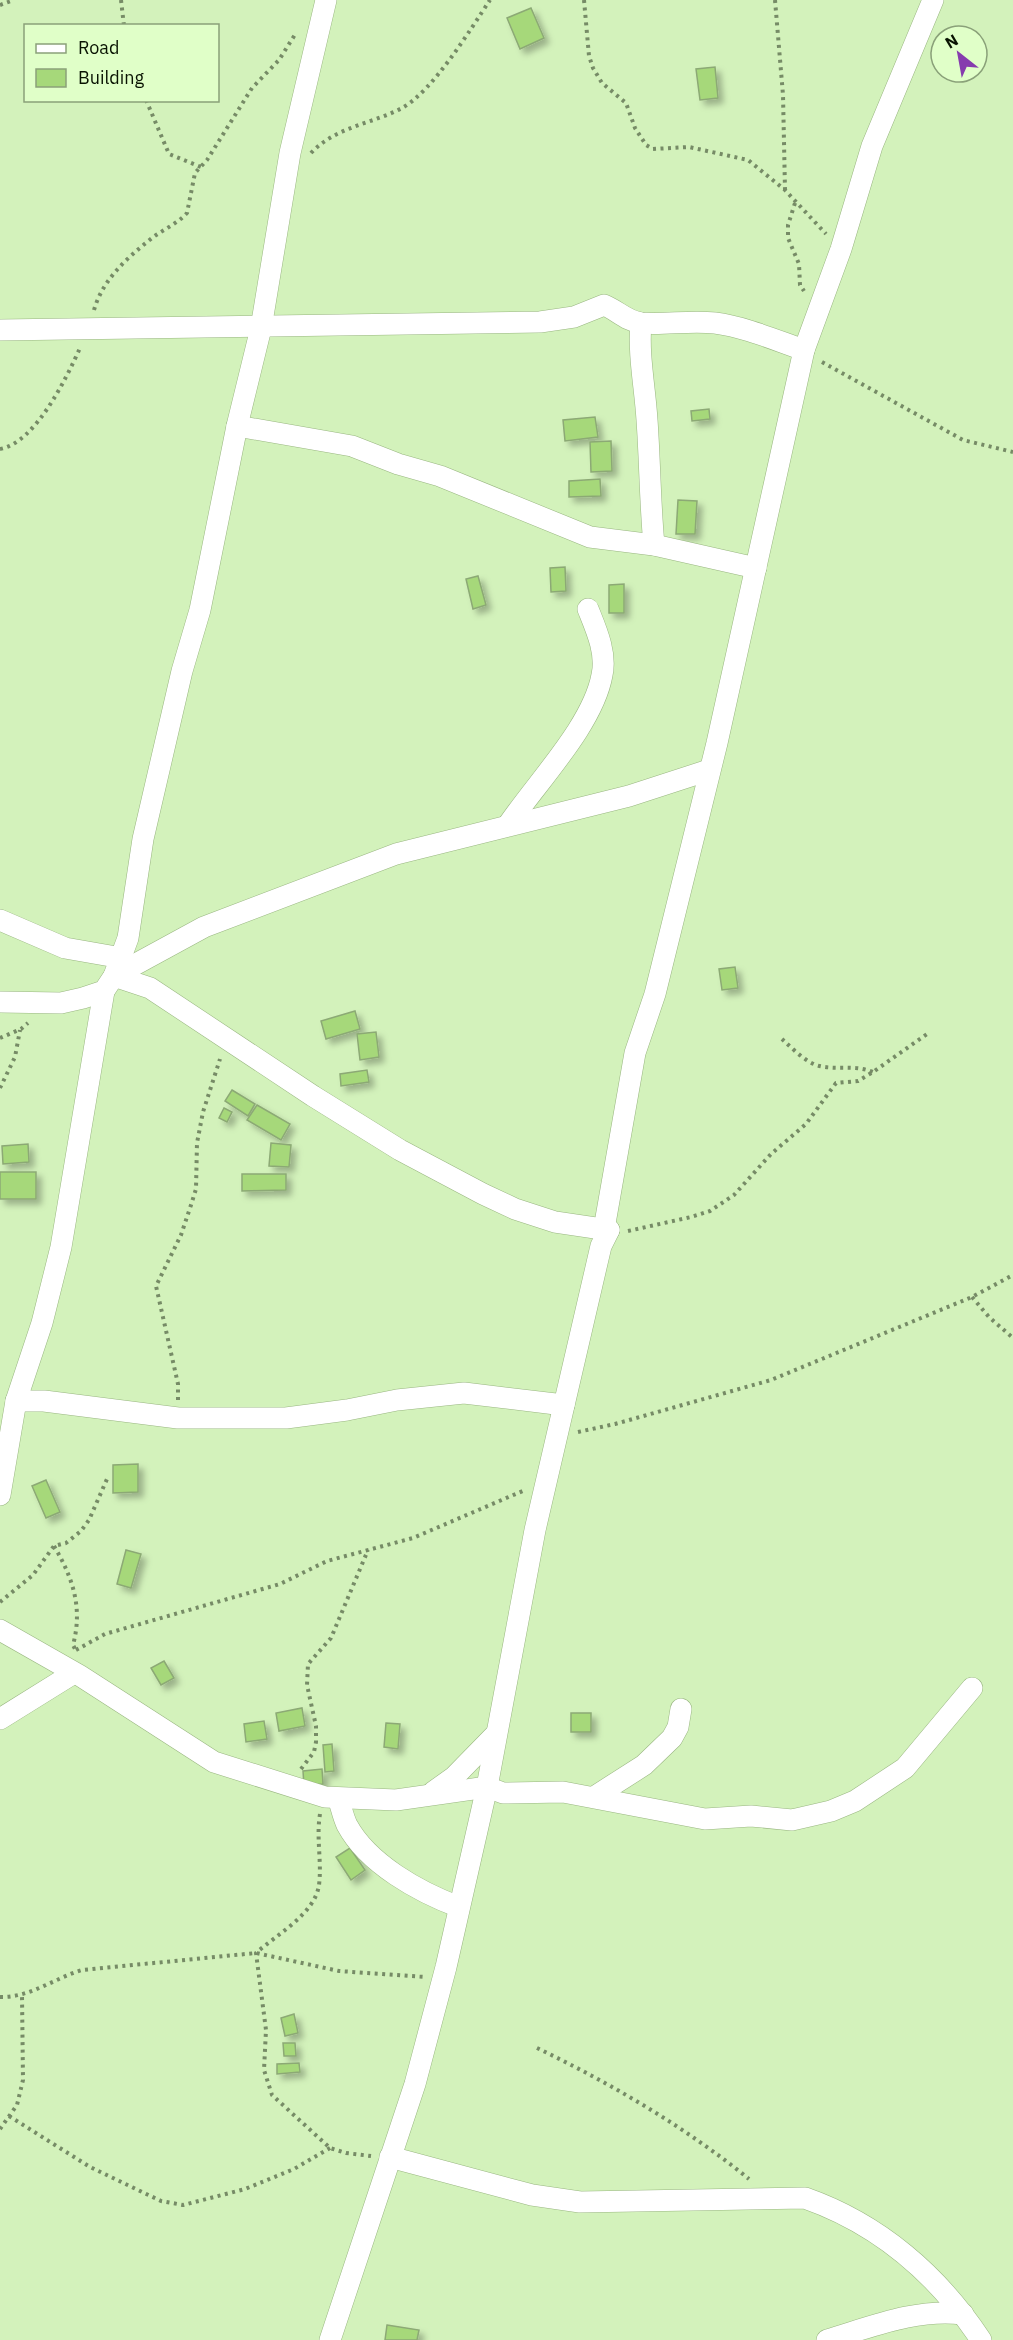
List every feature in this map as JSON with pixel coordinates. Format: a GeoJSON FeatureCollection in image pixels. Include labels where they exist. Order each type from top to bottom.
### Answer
{"type":"FeatureCollection","features":[{"type":"Feature","properties":{"kind":"street"},"geometry":{"type":"LineString","coordinates":[[0,1495],[16,1401],[42,1323],[61,1247],[143,839],[182,671],[200,610],[237,426],[261,328],[290,153],[326,0]]}},
{"type":"Feature","properties":{"kind":"street"},"geometry":{"type":"LineString","coordinates":[[330,2340],[414,2084],[443,1978],[487,1787],[547,1479],[601,1246],[607,1229],[635,1053],[655,994],[717,743],[804,350],[841,249],[872,146],[933,0]]}},
{"type":"Feature","properties":{"kind":"street"},"geometry":{"type":"LineString","coordinates":[[0,330],[261,328],[540,322],[574,317],[604,305],[622,316],[641,323],[677,321],[730,326],[804,350]]}},
{"type":"Feature","properties":{"kind":"street"},"geometry":{"type":"LineString","coordinates":[[641,323],[639,342],[647,420],[654,545]]}},
{"type":"Feature","properties":{"kind":"street"},"geometry":{"type":"LineString","coordinates":[[237,426],[352,446],[398,464],[440,476],[590,537],[654,545],[756,568]]}},
{"type":"Feature","properties":{"kind":"street"},"geometry":{"type":"LineString","coordinates":[[508,825],[580,729],[603,675],[602,650],[588,609]]}},
{"type":"Feature","properties":{"kind":"street"},"geometry":{"type":"LineString","coordinates":[[0,1002],[61,1003],[204,927],[396,854],[629,796],[709,770]]}},
{"type":"Feature","properties":{"kind":"street"},"geometry":{"type":"LineString","coordinates":[[0,920],[65,948],[114,975],[150,988],[400,1150],[483,1194],[515,1209],[555,1222],[607,1229]]}},
{"type":"Feature","properties":{"kind":"street"},"geometry":{"type":"LineString","coordinates":[[16,1401],[44,1401],[178,1418],[286,1418],[347,1410],[397,1400],[464,1393],[564,1405]]}},
{"type":"Feature","properties":{"kind":"street"},"geometry":{"type":"LineString","coordinates":[[0,1630],[72,1664],[214,1762],[331,1797],[396,1800],[487,1787],[503,1793],[541,1791],[594,1797],[705,1819],[751,1816],[792,1820],[831,1811],[855,1801],[905,1768],[972,1688]]}},
{"type":"Feature","properties":{"kind":"street"},"geometry":{"type":"LineString","coordinates":[[0,1719],[72,1664]]}},
{"type":"Feature","properties":{"kind":"street"},"geometry":{"type":"LineString","coordinates":[[594,1797],[624,1780],[672,1738],[678,1727],[681,1709]]}},
{"type":"Feature","properties":{"kind":"street"},"geometry":{"type":"LineString","coordinates":[[429,1794],[454,1777],[496,1734]]}},
{"type":"Feature","properties":{"kind":"street"},"geometry":{"type":"LineString","coordinates":[[331,1797],[357,1840],[376,1859],[428,1895],[459,1907]]}},
{"type":"Feature","properties":{"kind":"street"},"geometry":{"type":"LineString","coordinates":[[390,2157],[532,2195],[580,2202],[805,2198],[835,2208],[886,2238],[923,2271],[963,2314],[981,2340]]}},
{"type":"Feature","properties":{"kind":"street"},"geometry":{"type":"LineString","coordinates":[[827,2340],[915,2315],[948,2312],[963,2314]]}},
{"type":"Feature","properties":{"kind":"path"},"geometry":{"type":"LineString","coordinates":[[0,5],[14,0]]}},
{"type":"Feature","properties":{"kind":"path"},"geometry":{"type":"LineString","coordinates":[[121,0],[124,24]]}},
{"type":"Feature","properties":{"kind":"path"},"geometry":{"type":"LineString","coordinates":[[307,158],[335,135],[403,107],[435,77],[490,0]]}},
{"type":"Feature","properties":{"kind":"path"},"geometry":{"type":"LineString","coordinates":[[584,0],[588,56],[593,68],[602,83],[626,104],[635,128],[646,144],[653,149],[689,147],[748,160],[785,190],[841,249]]}},
{"type":"Feature","properties":{"kind":"path"},"geometry":{"type":"LineString","coordinates":[[775,0],[783,95],[785,190]]}},
{"type":"Feature","properties":{"kind":"path"},"geometry":{"type":"LineString","coordinates":[[0,449],[19,442],[31,430],[57,392],[89,329],[99,292],[106,282],[154,237],[187,213],[192,181],[201,166],[252,88],[279,60],[304,25]]}},
{"type":"Feature","properties":{"kind":"path"},"geometry":{"type":"LineString","coordinates":[[147,102],[169,154],[201,166]]}},
{"type":"Feature","properties":{"kind":"path"},"geometry":{"type":"LineString","coordinates":[[795,203],[788,225],[788,238],[798,264],[800,285],[810,300],[815,318]]}},
{"type":"Feature","properties":{"kind":"path"},"geometry":{"type":"LineString","coordinates":[[804,350],[847,378],[908,408],[937,428],[963,440],[1013,452]]}},
{"type":"Feature","properties":{"kind":"path"},"geometry":{"type":"LineString","coordinates":[[0,1088],[15,1057],[21,1029]]}},
{"type":"Feature","properties":{"kind":"path"},"geometry":{"type":"LineString","coordinates":[[607,1229],[627,1231],[664,1225],[710,1210],[734,1195],[771,1154],[806,1124],[836,1083],[858,1081],[927,1034]]}},
{"type":"Feature","properties":{"kind":"path"},"geometry":{"type":"LineString","coordinates":[[178,1418],[178,1384],[156,1286],[181,1234],[196,1189],[197,1143],[203,1112],[226,1038]]}},
{"type":"Feature","properties":{"kind":"path"},"geometry":{"type":"LineString","coordinates":[[782,1039],[793,1050],[817,1065],[864,1068],[873,1072]]}},
{"type":"Feature","properties":{"kind":"path"},"geometry":{"type":"LineString","coordinates":[[557,1436],[615,1424],[771,1380],[972,1297],[1013,1275]]}},
{"type":"Feature","properties":{"kind":"path"},"geometry":{"type":"LineString","coordinates":[[972,1297],[996,1325],[1013,1338]]}},
{"type":"Feature","properties":{"kind":"path"},"geometry":{"type":"LineString","coordinates":[[0,1602],[33,1575],[54,1546],[66,1543],[81,1531],[106,1479]]}},
{"type":"Feature","properties":{"kind":"path"},"geometry":{"type":"LineString","coordinates":[[72,1664],[105,1634],[280,1584],[327,1561],[413,1538],[449,1525],[547,1479]]}},
{"type":"Feature","properties":{"kind":"path"},"geometry":{"type":"LineString","coordinates":[[54,1546],[64,1563],[76,1598],[79,1624],[73,1645],[72,1664]]}},
{"type":"Feature","properties":{"kind":"path"},"geometry":{"type":"LineString","coordinates":[[296,1788],[294,1783],[297,1774],[314,1752],[316,1742],[316,1726],[307,1685],[308,1664],[331,1638],[368,1549]]}},
{"type":"Feature","properties":{"kind":"path"},"geometry":{"type":"LineString","coordinates":[[256,1953],[315,1899],[319,1884],[318,1829],[331,1797]]}},
{"type":"Feature","properties":{"kind":"path"},"geometry":{"type":"LineString","coordinates":[[256,1953],[266,2030],[264,2070],[272,2095],[330,2148],[346,2153],[390,2157]]}},
{"type":"Feature","properties":{"kind":"path"},"geometry":{"type":"LineString","coordinates":[[0,1997],[22,1995],[82,1970],[256,1953],[339,1971],[443,1978]]}},
{"type":"Feature","properties":{"kind":"path"},"geometry":{"type":"LineString","coordinates":[[0,2129],[17,2105],[22,2080],[22,1995]]}},
{"type":"Feature","properties":{"kind":"path"},"geometry":{"type":"LineString","coordinates":[[537,2048],[610,2086],[691,2135],[774,2198]]}},
{"type":"Feature","properties":{"kind":"path"},"geometry":{"type":"LineString","coordinates":[[9,2115],[90,2167],[161,2200],[183,2205],[245,2189],[294,2169],[330,2148]]}},
{"type":"Feature","properties":{"kind":"building"},"geometry":{"type":"Polygon","coordinates":[[[531,8],[544,38],[520,49],[507,18],[531,8]]]}},
{"type":"Feature","properties":{"kind":"building"},"geometry":{"type":"Polygon","coordinates":[[[715,67],[718,98],[700,100],[696,69],[715,67]]]}},
{"type":"Feature","properties":{"kind":"building"},"geometry":{"type":"Polygon","coordinates":[[[709,409],[710,419],[692,421],[691,411],[709,409]]]}},
{"type":"Feature","properties":{"kind":"building"},"geometry":{"type":"Polygon","coordinates":[[[595,417],[598,437],[565,441],[563,420],[595,417]]]}},
{"type":"Feature","properties":{"kind":"building"},"geometry":{"type":"Polygon","coordinates":[[[611,441],[612,471],[591,472],[590,442],[611,441]]]}},
{"type":"Feature","properties":{"kind":"building"},"geometry":{"type":"Polygon","coordinates":[[[600,479],[601,496],[569,497],[569,481],[600,479]]]}},
{"type":"Feature","properties":{"kind":"building"},"geometry":{"type":"Polygon","coordinates":[[[678,500],[697,501],[695,534],[676,534],[678,500]]]}},
{"type":"Feature","properties":{"kind":"building"},"geometry":{"type":"Polygon","coordinates":[[[565,567],[566,591],[551,592],[550,568],[565,567]]]}},
{"type":"Feature","properties":{"kind":"building"},"geometry":{"type":"Polygon","coordinates":[[[478,576],[486,605],[473,609],[466,579],[478,576]]]}},
{"type":"Feature","properties":{"kind":"building"},"geometry":{"type":"Polygon","coordinates":[[[624,584],[624,613],[609,613],[609,585],[624,584]]]}},
{"type":"Feature","properties":{"kind":"building"},"geometry":{"type":"Polygon","coordinates":[[[735,967],[738,988],[722,990],[719,969],[735,967]]]}},
{"type":"Feature","properties":{"kind":"building"},"geometry":{"type":"Polygon","coordinates":[[[355,1011],[360,1029],[326,1039],[321,1021],[355,1011]]]}},
{"type":"Feature","properties":{"kind":"building"},"geometry":{"type":"Polygon","coordinates":[[[376,1032],[379,1057],[360,1060],[357,1034],[376,1032]]]}},
{"type":"Feature","properties":{"kind":"building"},"geometry":{"type":"Polygon","coordinates":[[[367,1070],[369,1082],[341,1086],[340,1074],[367,1070]]]}},
{"type":"Feature","properties":{"kind":"building"},"geometry":{"type":"Polygon","coordinates":[[[232,1090],[255,1104],[248,1116],[225,1101],[232,1090]]]}},
{"type":"Feature","properties":{"kind":"building"},"geometry":{"type":"Polygon","coordinates":[[[257,1105],[290,1124],[281,1140],[247,1120],[257,1105]]]}},
{"type":"Feature","properties":{"kind":"building"},"geometry":{"type":"Polygon","coordinates":[[[224,1108],[232,1112],[227,1122],[219,1118],[224,1108]]]}},
{"type":"Feature","properties":{"kind":"building"},"geometry":{"type":"Polygon","coordinates":[[[271,1143],[291,1145],[289,1167],[269,1166],[271,1143]]]}},
{"type":"Feature","properties":{"kind":"building"},"geometry":{"type":"Polygon","coordinates":[[[28,1144],[29,1162],[3,1164],[2,1146],[28,1144]]]}},
{"type":"Feature","properties":{"kind":"building"},"geometry":{"type":"Polygon","coordinates":[[[0,1172],[36,1172],[36,1199],[0,1199],[0,1172]]]}},
{"type":"Feature","properties":{"kind":"building"},"geometry":{"type":"Polygon","coordinates":[[[242,1174],[286,1174],[286,1190],[242,1191],[242,1174]]]}},
{"type":"Feature","properties":{"kind":"building"},"geometry":{"type":"Polygon","coordinates":[[[138,1464],[138,1492],[113,1493],[113,1465],[138,1464]]]}},
{"type":"Feature","properties":{"kind":"building"},"geometry":{"type":"Polygon","coordinates":[[[46,1480],[60,1512],[46,1518],[32,1486],[46,1480]]]}},
{"type":"Feature","properties":{"kind":"building"},"geometry":{"type":"Polygon","coordinates":[[[126,1550],[141,1554],[131,1588],[117,1584],[126,1550]]]}},
{"type":"Feature","properties":{"kind":"building"},"geometry":{"type":"Polygon","coordinates":[[[164,1661],[174,1678],[161,1685],[151,1668],[164,1661]]]}},
{"type":"Feature","properties":{"kind":"building"},"geometry":{"type":"Polygon","coordinates":[[[302,1708],[305,1726],[279,1731],[276,1713],[302,1708]]]}},
{"type":"Feature","properties":{"kind":"building"},"geometry":{"type":"Polygon","coordinates":[[[571,1713],[591,1713],[591,1732],[571,1732],[571,1713]]]}},
{"type":"Feature","properties":{"kind":"building"},"geometry":{"type":"Polygon","coordinates":[[[264,1721],[267,1739],[246,1742],[244,1724],[264,1721]]]}},
{"type":"Feature","properties":{"kind":"building"},"geometry":{"type":"Polygon","coordinates":[[[386,1723],[400,1724],[398,1749],[384,1747],[386,1723]]]}},
{"type":"Feature","properties":{"kind":"building"},"geometry":{"type":"Polygon","coordinates":[[[332,1744],[334,1771],[325,1772],[323,1745],[332,1744]]]}},
{"type":"Feature","properties":{"kind":"building"},"geometry":{"type":"Polygon","coordinates":[[[322,1769],[323,1784],[304,1786],[303,1771],[322,1769]]]}},
{"type":"Feature","properties":{"kind":"building"},"geometry":{"type":"Polygon","coordinates":[[[350,1848],[365,1870],[351,1880],[336,1857],[350,1848]]]}},
{"type":"Feature","properties":{"kind":"building"},"geometry":{"type":"Polygon","coordinates":[[[294,2014],[298,2033],[285,2036],[281,2018],[294,2014]]]}},
{"type":"Feature","properties":{"kind":"building"},"geometry":{"type":"Polygon","coordinates":[[[283,2043],[295,2043],[296,2056],[284,2056],[283,2043]]]}},
{"type":"Feature","properties":{"kind":"building"},"geometry":{"type":"Polygon","coordinates":[[[299,2063],[300,2072],[277,2074],[277,2064],[299,2063]]]}},
{"type":"Feature","properties":{"kind":"building"},"geometry":{"type":"Polygon","coordinates":[[[387,2325],[419,2330],[417,2340],[385,2340],[387,2325]]]}}]}
